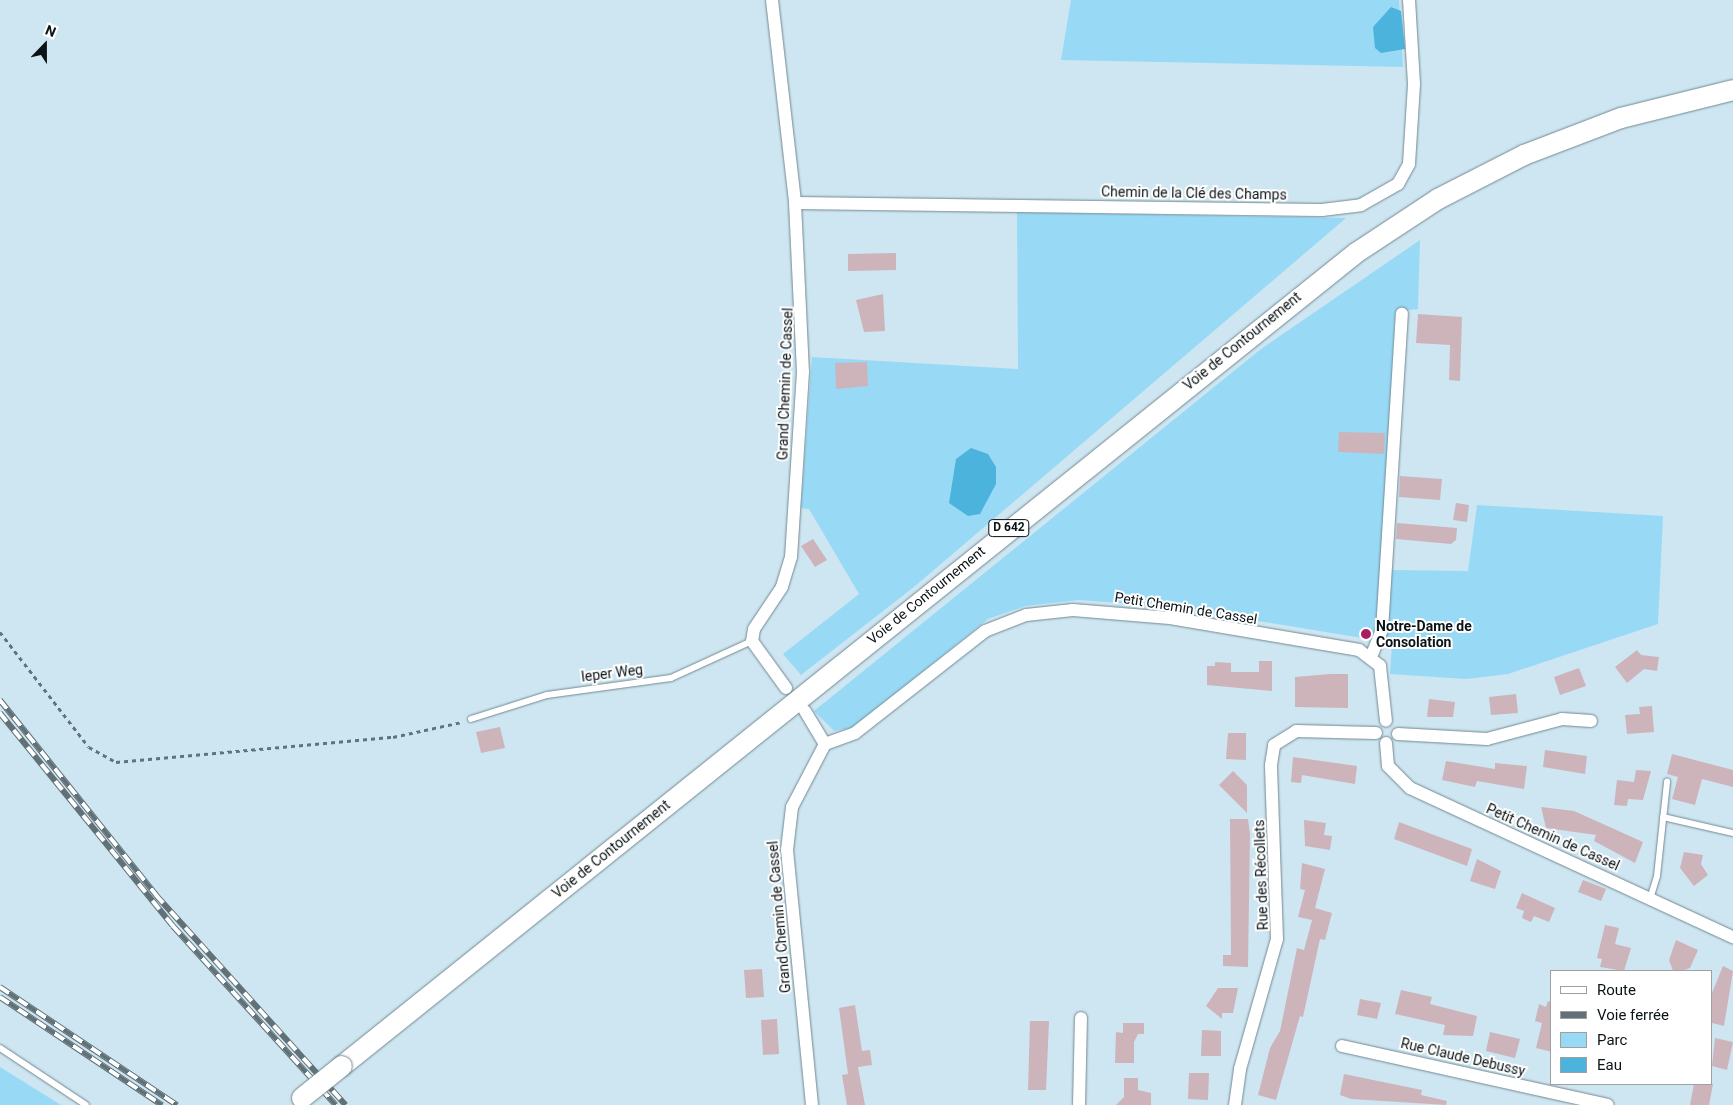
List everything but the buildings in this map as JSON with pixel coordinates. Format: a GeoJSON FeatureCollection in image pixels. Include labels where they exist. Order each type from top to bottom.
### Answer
{"type":"FeatureCollection","features":[{"type":"Feature","properties":{"kind":"highway","name":"Voie de Contournement"},"geometry":{"type":"LineString","coordinates":[[298,1101],[1356,254],[1438,200],[1524,155],[1621,118],[1733,90]]}},
{"type":"Feature","properties":{"kind":"street","name":"Grand Chemin de Cassel"},"geometry":{"type":"LineString","coordinates":[[752,641],[754,629],[785,579],[793,546],[804,338],[794,203],[772,0]]}},
{"type":"Feature","properties":{"kind":"street","name":"Chemin de la Clé des Champs"},"geometry":{"type":"LineString","coordinates":[[794,203],[1322,210],[1361,206],[1398,184],[1409,164],[1414,84],[1409,0]]}},
{"type":"Feature","properties":{"kind":"street"},"geometry":{"type":"LineString","coordinates":[[1402,314],[1382,630],[1371,657],[1381,670],[1386,721],[1376,733],[1386,744],[1398,734],[1482,740],[1562,719],[1591,721]]}},
{"type":"Feature","properties":{"kind":"street","name":"Petit Chemin de Cassel"},"geometry":{"type":"LineString","coordinates":[[825,744],[855,733],[976,636],[1038,613],[1085,610],[1158,616],[1355,649],[1371,657]]}},
{"type":"Feature","properties":{"kind":"street"},"geometry":{"type":"LineString","coordinates":[[752,641],[786,688]]}},
{"type":"Feature","properties":{"kind":"street"},"geometry":{"type":"LineString","coordinates":[[805,711],[825,744]]}},
{"type":"Feature","properties":{"kind":"street"},"geometry":{"type":"LineString","coordinates":[[1386,721],[1396,726],[1398,734]]}},
{"type":"Feature","properties":{"kind":"street","name":"Rue des Récollets"},"geometry":{"type":"LineString","coordinates":[[1235,1105],[1240,1069],[1277,939],[1272,751],[1282,736],[1296,731],[1376,733]]}},
{"type":"Feature","properties":{"kind":"street","name":"Grand Chemin de Cassel"},"geometry":{"type":"LineString","coordinates":[[812,1105],[786,839],[795,798],[825,744]]}},
{"type":"Feature","properties":{"kind":"street","name":"Petit Chemin de Cassel"},"geometry":{"type":"LineString","coordinates":[[1386,744],[1388,766],[1410,788],[1733,937]]}},
{"type":"Feature","properties":{"kind":"street"},"geometry":{"type":"LineString","coordinates":[[1079,1105],[1081,1018]]}},
{"type":"Feature","properties":{"kind":"street","name":"Rue Claude Debussy"},"geometry":{"type":"LineString","coordinates":[[1342,1046],[1608,1105]]}},
{"type":"Feature","properties":{"kind":"lane","name":"Ieper Weg"},"geometry":{"type":"LineString","coordinates":[[471,719],[547,695],[671,678],[752,641]]}},
{"type":"Feature","properties":{"kind":"lane"},"geometry":{"type":"LineString","coordinates":[[1650,898],[1657,876],[1667,782]]}},
{"type":"Feature","properties":{"kind":"lane"},"geometry":{"type":"LineString","coordinates":[[1663,818],[1733,833]]}},
{"type":"Feature","properties":{"kind":"lane"},"geometry":{"type":"LineString","coordinates":[[0,1048],[86,1105]]}},
{"type":"Feature","properties":{"kind":"path"},"geometry":{"type":"LineString","coordinates":[[0,632],[82,740],[102,757],[116,762],[393,737],[471,719]]}},
{"type":"Feature","properties":{"kind":"green space"},"geometry":{"type":"Polygon","coordinates":[[[1071,0],[1399,0],[1403,67],[1061,60],[1071,0]]]}},
{"type":"Feature","properties":{"kind":"green space"},"geometry":{"type":"Polygon","coordinates":[[[1017,212],[1346,218],[914,587],[801,675],[783,654],[859,594],[809,509],[801,508],[812,357],[1018,369],[1017,212]]]}},
{"type":"Feature","properties":{"kind":"green space"},"geometry":{"type":"Polygon","coordinates":[[[1420,240],[1418,309],[1395,312],[1388,460],[1390,570],[1468,571],[1477,505],[1663,516],[1658,624],[1508,674],[1466,679],[1390,674],[1392,643],[1271,623],[1134,604],[1078,600],[1025,606],[988,619],[852,728],[834,731],[814,711],[1261,349],[1420,240]]]}},
{"type":"Feature","properties":{"kind":"green space"},"geometry":{"type":"Polygon","coordinates":[[[0,1067],[61,1105],[0,1105],[0,1067]]]}},
{"type":"Feature","properties":{"kind":"water"},"geometry":{"type":"Polygon","coordinates":[[[1391,7],[1401,11],[1405,49],[1381,53],[1375,48],[1373,27],[1391,7]]]}},
{"type":"Feature","properties":{"kind":"water"},"geometry":{"type":"Polygon","coordinates":[[[971,448],[988,454],[996,467],[996,484],[980,514],[968,516],[949,503],[956,459],[971,448]]]}},
{"type":"Feature","properties":{"kind":"railway"},"geometry":{"type":"LineString","coordinates":[[0,700],[156,895],[346,1105]]}},
{"type":"Feature","properties":{"kind":"railway"},"geometry":{"type":"LineString","coordinates":[[0,713],[173,926],[336,1105]]}},
{"type":"Feature","properties":{"kind":"railway"},"geometry":{"type":"LineString","coordinates":[[0,987],[177,1105]]}},
{"type":"Feature","properties":{"kind":"railway"},"geometry":{"type":"LineString","coordinates":[[0,997],[162,1105]]}},
{"type":"Feature","properties":{"kind":"place","name":"Notre-Dame de Consolation"},"geometry":{"type":"Point","coordinates":[1366,634]}}]}
